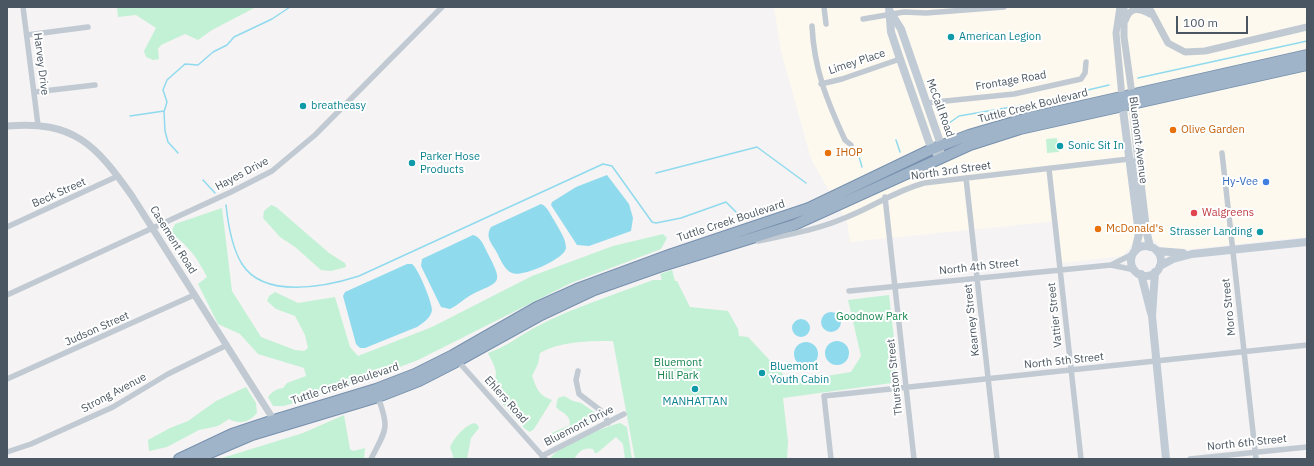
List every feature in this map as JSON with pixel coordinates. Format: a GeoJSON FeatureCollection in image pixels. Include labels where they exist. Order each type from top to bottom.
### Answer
{"type":"FeatureCollection","features":[{"type":"Feature","properties":{"kind":"highway","name":"Tuttle Creek Boulevard"},"geometry":{"type":"LineString","coordinates":[[196,459],[276,423],[376,389],[456,358],[541,314],[594,290],[659,267],[731,246],[794,225],[835,208],[939,157],[1001,134],[1127,100],[1307,55]]}},
{"type":"Feature","properties":{"kind":"highway","name":"Tuttle Creek Boulevard"},"geometry":{"type":"LineString","coordinates":[[179,459],[232,434],[378,397],[419,381],[538,307],[577,289],[665,256],[823,202],[937,147],[1003,124],[1256,77],[1307,65]]}},
{"type":"Feature","properties":{"kind":"highway"},"geometry":{"type":"LineString","coordinates":[[1256,77],[1307,69]]}},
{"type":"Feature","properties":{"kind":"highway"},"geometry":{"type":"LineString","coordinates":[[753,226],[774,223],[794,225],[804,231]]}},
{"type":"Feature","properties":{"kind":"main road","name":"McCall Road"},"geometry":{"type":"LineString","coordinates":[[890,10],[891,32],[900,59],[937,147]]}},
{"type":"Feature","properties":{"kind":"main road","name":"McCall Road"},"geometry":{"type":"LineString","coordinates":[[890,10],[901,29],[926,103],[939,157]]}},
{"type":"Feature","properties":{"kind":"main road"},"geometry":{"type":"LineString","coordinates":[[900,59],[904,59],[907,62],[918,80]]}},
{"type":"Feature","properties":{"kind":"main road"},"geometry":{"type":"LineString","coordinates":[[907,78],[926,103]]}},
{"type":"Feature","properties":{"kind":"main road","name":"Bluemont Avenue"},"geometry":{"type":"LineString","coordinates":[[1127,100],[1129,159],[1139,234],[1134,253]]}},
{"type":"Feature","properties":{"kind":"main road","name":"Bluemont Avenue"},"geometry":{"type":"LineString","coordinates":[[1127,100],[1146,229],[1154,249]]}},
{"type":"Feature","properties":{"kind":"main road"},"geometry":{"type":"LineString","coordinates":[[1138,272],[1148,275],[1173,259],[1192,254],[1307,242]]}},
{"type":"Feature","properties":{"kind":"main road"},"geometry":{"type":"LineString","coordinates":[[1152,316],[1138,272],[1131,261],[1134,253],[1140,247],[1192,254]]}},
{"type":"Feature","properties":{"kind":"main road"},"geometry":{"type":"LineString","coordinates":[[1154,249],[1160,257],[1157,269],[1152,316],[1166,459]]}},
{"type":"Feature","properties":{"kind":"street","name":"Harvey Drive"},"geometry":{"type":"LineString","coordinates":[[23,7],[38,125]]}},
{"type":"Feature","properties":{"kind":"street","name":"Hayes Drive"},"geometry":{"type":"LineString","coordinates":[[7,295],[152,229],[272,170],[294,154],[442,7]]}},
{"type":"Feature","properties":{"kind":"street"},"geometry":{"type":"LineString","coordinates":[[824,7],[826,24]]}},
{"type":"Feature","properties":{"kind":"street"},"geometry":{"type":"LineString","coordinates":[[863,19],[890,10],[926,13],[1004,7]]}},
{"type":"Feature","properties":{"kind":"street","name":"Bluemont Avenue"},"geometry":{"type":"LineString","coordinates":[[1120,7],[1116,33],[1127,100]]}},
{"type":"Feature","properties":{"kind":"street","name":"Bluemont Avenue"},"geometry":{"type":"LineString","coordinates":[[1124,7],[1123,27],[1127,100]]}},
{"type":"Feature","properties":{"kind":"street"},"geometry":{"type":"LineString","coordinates":[[1147,7],[1154,16],[1163,36],[1168,43],[1185,52],[1205,51],[1307,27]]}},
{"type":"Feature","properties":{"kind":"street"},"geometry":{"type":"LineString","coordinates":[[1123,27],[1128,12],[1133,9],[1143,10],[1154,16]]}},
{"type":"Feature","properties":{"kind":"street"},"geometry":{"type":"LineString","coordinates":[[812,26],[813,45],[821,84],[845,140],[851,145]]}},
{"type":"Feature","properties":{"kind":"street"},"geometry":{"type":"LineString","coordinates":[[27,35],[88,27]]}},
{"type":"Feature","properties":{"kind":"street","name":"Limey Place"},"geometry":{"type":"LineString","coordinates":[[821,84],[842,79],[900,59]]}},
{"type":"Feature","properties":{"kind":"street","name":"Frontage Road"},"geometry":{"type":"LineString","coordinates":[[926,103],[1014,94],[1081,79],[1085,73],[1086,62]]}},
{"type":"Feature","properties":{"kind":"street"},"geometry":{"type":"LineString","coordinates":[[35,92],[96,85]]}},
{"type":"Feature","properties":{"kind":"street","name":"Casement Road"},"geometry":{"type":"LineString","coordinates":[[7,126],[38,125],[64,131],[80,139],[98,151],[118,176],[276,423]]}},
{"type":"Feature","properties":{"kind":"street","name":"Moro Street"},"geometry":{"type":"LineString","coordinates":[[1222,153],[1256,459]]}},
{"type":"Feature","properties":{"kind":"street"},"geometry":{"type":"LineString","coordinates":[[1129,159],[1132,160],[1141,187]]}},
{"type":"Feature","properties":{"kind":"street","name":"North 3rd Street"},"geometry":{"type":"LineString","coordinates":[[731,246],[804,231],[843,219],[885,197],[924,183],[1129,159]]}},
{"type":"Feature","properties":{"kind":"street","name":"Vattier Street"},"geometry":{"type":"LineString","coordinates":[[1049,169],[1081,459]]}},
{"type":"Feature","properties":{"kind":"street","name":"Beck Street"},"geometry":{"type":"LineString","coordinates":[[7,227],[118,176]]}},
{"type":"Feature","properties":{"kind":"street","name":"Kearney Street"},"geometry":{"type":"LineString","coordinates":[[966,178],[997,459]]}},
{"type":"Feature","properties":{"kind":"street","name":"Thurston Street"},"geometry":{"type":"LineString","coordinates":[[885,197],[914,459]]}},
{"type":"Feature","properties":{"kind":"street","name":"North 4th Street"},"geometry":{"type":"LineString","coordinates":[[1111,265],[1134,253]]}},
{"type":"Feature","properties":{"kind":"street","name":"North 4th Street"},"geometry":{"type":"LineString","coordinates":[[849,291],[1111,265],[1138,272]]}},
{"type":"Feature","properties":{"kind":"street","name":"Judson Street"},"geometry":{"type":"LineString","coordinates":[[7,379],[194,295]]}},
{"type":"Feature","properties":{"kind":"street","name":"Strong Avenue"},"geometry":{"type":"LineString","coordinates":[[7,452],[31,444],[113,407],[168,374],[227,345]]}},
{"type":"Feature","properties":{"kind":"street","name":"North 5th Street"},"geometry":{"type":"LineString","coordinates":[[831,459],[824,396],[1307,345]]}},
{"type":"Feature","properties":{"kind":"street","name":"Ehlers Road"},"geometry":{"type":"LineString","coordinates":[[456,358],[543,457]]}},
{"type":"Feature","properties":{"kind":"street"},"geometry":{"type":"LineString","coordinates":[[578,371],[576,380],[579,394],[604,413],[608,423]]}},
{"type":"Feature","properties":{"kind":"street"},"geometry":{"type":"LineString","coordinates":[[370,459],[385,433],[386,418],[378,397]]}},
{"type":"Feature","properties":{"kind":"street","name":"Bluemont Drive"},"geometry":{"type":"LineString","coordinates":[[543,457],[624,414]]}},
{"type":"Feature","properties":{"kind":"street","name":"North 6th Street"},"geometry":{"type":"LineString","coordinates":[[1190,459],[1307,447]]}},
{"type":"Feature","properties":{"kind":"shaded area"},"geometry":{"type":"Polygon","coordinates":[[[774,7],[1307,7],[1307,237],[1170,251],[1161,247],[1153,240],[1134,242],[1123,256],[1062,263],[1058,221],[850,242],[847,222],[811,159],[781,51],[774,7]]]}},
{"type":"Feature","properties":{"kind":"green space"},"geometry":{"type":"Polygon","coordinates":[[[117,7],[256,7],[212,30],[198,40],[185,34],[161,45],[158,49],[159,59],[153,60],[146,57],[144,51],[156,28],[136,15],[118,17],[117,7]]]}},
{"type":"Feature","properties":{"kind":"green space"},"geometry":{"type":"Polygon","coordinates":[[[1057,138],[1059,152],[1047,153],[1046,139],[1057,138]]]}},
{"type":"Feature","properties":{"kind":"green space"},"geometry":{"type":"Polygon","coordinates":[[[271,205],[276,207],[329,253],[345,263],[346,267],[331,271],[321,270],[295,247],[280,237],[263,218],[264,211],[271,205]]]}},
{"type":"Feature","properties":{"kind":"green space"},"geometry":{"type":"Polygon","coordinates":[[[222,208],[232,291],[261,337],[295,350],[304,351],[308,348],[305,335],[295,316],[276,309],[267,301],[269,296],[275,292],[298,303],[335,297],[350,347],[358,356],[432,327],[532,276],[613,246],[663,234],[667,238],[661,249],[571,283],[418,360],[355,384],[284,406],[273,406],[268,397],[271,393],[283,388],[287,383],[306,376],[304,368],[258,354],[240,334],[218,324],[198,284],[207,277],[193,253],[173,235],[172,230],[175,224],[222,208]]]}},
{"type":"Feature","properties":{"kind":"green space"},"geometry":{"type":"Polygon","coordinates":[[[672,270],[675,281],[677,281],[690,307],[728,311],[738,329],[739,336],[748,337],[790,382],[851,372],[861,356],[848,300],[889,295],[899,382],[783,398],[788,441],[787,459],[635,459],[613,341],[575,342],[557,346],[540,353],[538,364],[532,376],[535,385],[541,394],[552,400],[534,429],[530,432],[525,429],[500,401],[492,389],[496,371],[488,353],[501,348],[536,327],[565,313],[653,280],[662,280],[660,274],[672,270]]]}},
{"type":"Feature","properties":{"kind":"green space"},"geometry":{"type":"Polygon","coordinates":[[[246,387],[256,403],[257,413],[251,419],[244,422],[237,422],[229,419],[218,426],[199,430],[167,447],[149,451],[148,440],[170,428],[188,421],[216,401],[246,387]]]}},
{"type":"Feature","properties":{"kind":"green space"},"geometry":{"type":"Polygon","coordinates":[[[564,396],[581,403],[600,416],[601,420],[554,441],[550,438],[552,433],[570,425],[569,418],[556,407],[558,398],[564,396]]]}},
{"type":"Feature","properties":{"kind":"green space"},"geometry":{"type":"Polygon","coordinates":[[[344,415],[350,449],[353,451],[365,448],[364,459],[219,459],[303,433],[344,415]]]}},
{"type":"Feature","properties":{"kind":"green space"},"geometry":{"type":"Polygon","coordinates":[[[474,423],[478,425],[479,428],[471,438],[467,459],[454,459],[450,447],[463,430],[474,423]]]}},
{"type":"Feature","properties":{"kind":"green space"},"geometry":{"type":"Polygon","coordinates":[[[620,423],[627,427],[632,459],[625,459],[623,444],[616,437],[597,453],[595,453],[593,449],[584,449],[574,459],[550,459],[554,454],[571,443],[604,428],[620,423]]]}},
{"type":"Feature","properties":{"kind":"water"},"geometry":{"type":"Polygon","coordinates":[[[607,175],[629,204],[633,218],[631,231],[589,246],[577,245],[551,205],[552,202],[576,187],[607,175]]]}},
{"type":"Feature","properties":{"kind":"water"},"geometry":{"type":"Polygon","coordinates":[[[541,204],[548,210],[560,230],[566,244],[566,248],[564,252],[551,262],[524,273],[512,273],[504,267],[491,242],[489,230],[491,227],[541,204]]]}},
{"type":"Feature","properties":{"kind":"water"},"geometry":{"type":"Polygon","coordinates":[[[473,235],[480,240],[493,264],[497,277],[496,281],[450,309],[441,307],[421,266],[422,259],[473,235]]]}},
{"type":"Feature","properties":{"kind":"water"},"geometry":{"type":"Polygon","coordinates":[[[407,264],[412,264],[418,272],[430,300],[432,310],[430,315],[417,327],[365,348],[360,348],[356,344],[343,296],[345,292],[407,264]]]}},
{"type":"Feature","properties":{"kind":"water"},"geometry":{"type":"Polygon","coordinates":[[[831,312],[838,315],[841,322],[838,329],[831,332],[824,329],[821,322],[824,315],[831,312]]]}},
{"type":"Feature","properties":{"kind":"water"},"geometry":{"type":"Polygon","coordinates":[[[797,319],[805,319],[810,324],[808,335],[805,337],[797,337],[792,332],[792,324],[797,319]]]}},
{"type":"Feature","properties":{"kind":"water"},"geometry":{"type":"Polygon","coordinates":[[[837,341],[845,345],[849,353],[845,361],[837,365],[829,361],[825,353],[829,345],[837,341]]]}},
{"type":"Feature","properties":{"kind":"water"},"geometry":{"type":"Polygon","coordinates":[[[806,342],[814,346],[818,354],[814,362],[806,366],[798,362],[794,354],[798,346],[806,342]]]}},
{"type":"Feature","properties":{"kind":"waterway"},"geometry":{"type":"LineString","coordinates":[[178,153],[168,142],[165,131],[164,112],[167,102],[163,90],[167,80],[185,64],[198,65],[213,52],[227,45],[234,37],[272,19],[290,7]]}},
{"type":"Feature","properties":{"kind":"waterway"},"geometry":{"type":"LineString","coordinates":[[1138,78],[1307,41]]}},
{"type":"Feature","properties":{"kind":"waterway"},"geometry":{"type":"LineString","coordinates":[[945,126],[959,116],[1029,104],[1109,85]]}},
{"type":"Feature","properties":{"kind":"waterway"},"geometry":{"type":"LineString","coordinates":[[130,116],[164,111]]}},
{"type":"Feature","properties":{"kind":"waterway"},"geometry":{"type":"LineString","coordinates":[[896,140],[900,152]]}},
{"type":"Feature","properties":{"kind":"waterway"},"geometry":{"type":"LineString","coordinates":[[656,173],[757,147],[806,183]]}},
{"type":"Feature","properties":{"kind":"waterway"},"geometry":{"type":"LineString","coordinates":[[858,153],[862,167]]}},
{"type":"Feature","properties":{"kind":"waterway"},"geometry":{"type":"LineString","coordinates":[[226,205],[229,228],[233,243],[242,264],[252,275],[265,282],[280,286],[296,287],[329,284],[359,276],[603,164],[612,166],[652,222],[656,223],[681,218],[726,202],[739,215]]}},
{"type":"Feature","properties":{"kind":"waterway"},"geometry":{"type":"LineString","coordinates":[[203,180],[215,193]]}},
{"type":"Feature","properties":{"kind":"place","name":"American Legion"},"geometry":{"type":"Point","coordinates":[951,37]}},
{"type":"Feature","properties":{"kind":"place","name":"breatheasy"},"geometry":{"type":"Point","coordinates":[303,106]}},
{"type":"Feature","properties":{"kind":"place","name":"Olive Garden"},"geometry":{"type":"Point","coordinates":[1173,130]}},
{"type":"Feature","properties":{"kind":"place","name":"Sonic Sit In"},"geometry":{"type":"Point","coordinates":[1060,146]}},
{"type":"Feature","properties":{"kind":"place","name":"IHOP"},"geometry":{"type":"Point","coordinates":[828,153]}},
{"type":"Feature","properties":{"kind":"place","name":"Parker Hose Products"},"geometry":{"type":"Point","coordinates":[412,163]}},
{"type":"Feature","properties":{"kind":"place","name":"Hy-Vee"},"geometry":{"type":"Point","coordinates":[1266,182]}},
{"type":"Feature","properties":{"kind":"place","name":"Walgreens"},"geometry":{"type":"Point","coordinates":[1194,213]}},
{"type":"Feature","properties":{"kind":"place","name":"McDonald's"},"geometry":{"type":"Point","coordinates":[1098,229]}},
{"type":"Feature","properties":{"kind":"place","name":"Strasser Landing"},"geometry":{"type":"Point","coordinates":[1260,232]}},
{"type":"Feature","properties":{"kind":"place","name":"Bluemont Youth Cabin"},"geometry":{"type":"Point","coordinates":[762,373]}},
{"type":"Feature","properties":{"kind":"place","name":"MANHATTAN"},"geometry":{"type":"Point","coordinates":[695,389]}},
{"type":"Feature","properties":{"kind":"park label","name":"Goodnow Park"},"geometry":{"type":"Point","coordinates":[872,317]}},
{"type":"Feature","properties":{"kind":"park label","name":"Bluemont Hill Park"},"geometry":{"type":"Point","coordinates":[678,369]}}]}
